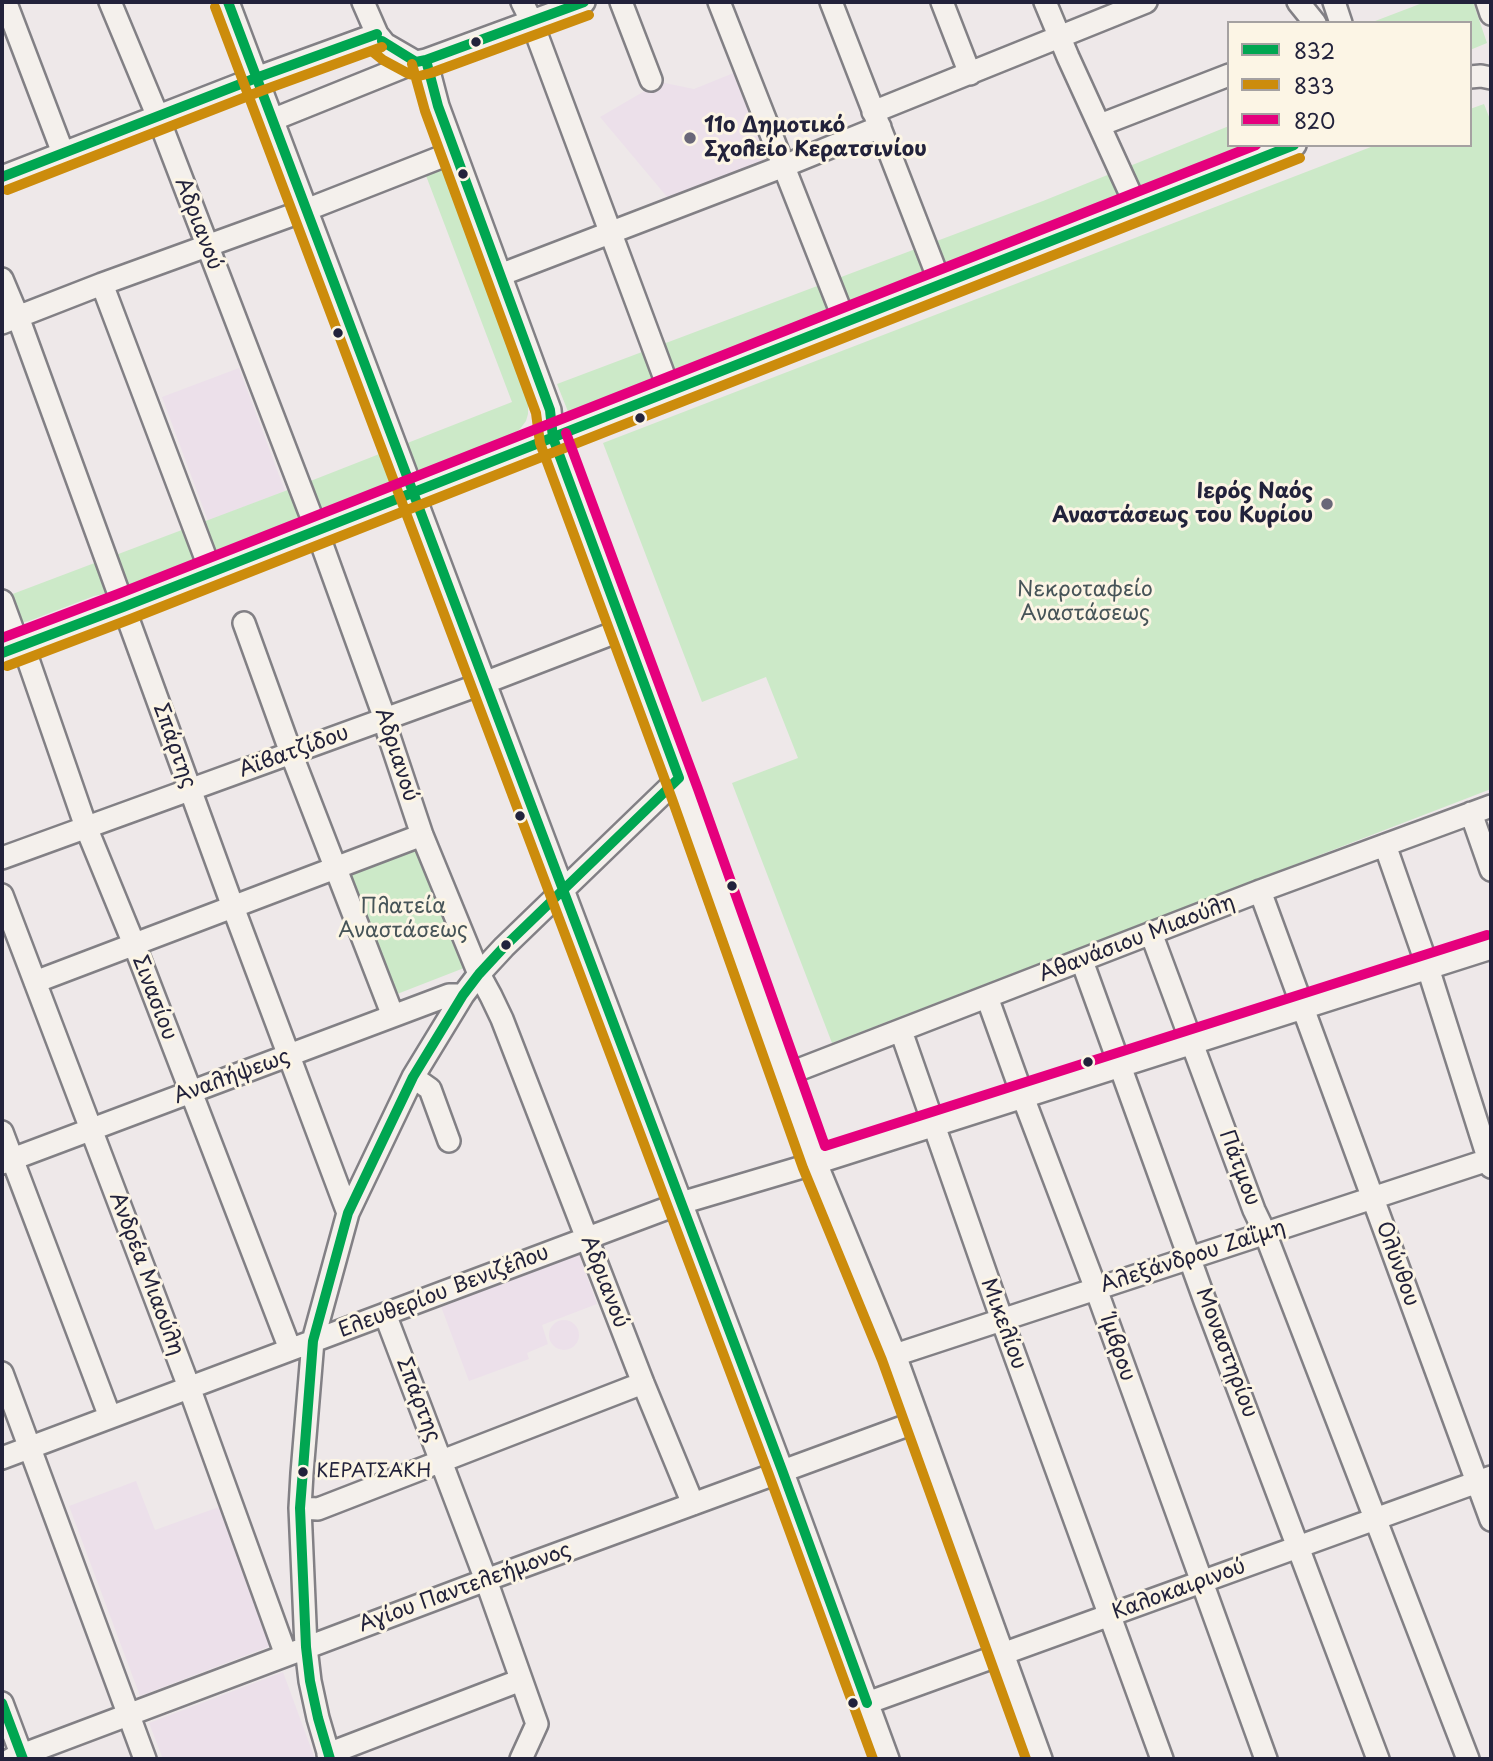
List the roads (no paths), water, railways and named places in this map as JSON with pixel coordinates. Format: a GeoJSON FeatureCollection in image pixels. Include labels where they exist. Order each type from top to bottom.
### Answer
{"type":"FeatureCollection","features":[{"type":"Feature","properties":{"kind":"street","name":"Αδριανού"},"geometry":{"type":"LineString","coordinates":[[110,2],[158,117],[317,531],[386,719],[388,733],[422,835],[479,974],[502,1018],[643,1383],[693,1504]]}},
{"type":"Feature","properties":{"kind":"street"},"geometry":{"type":"LineString","coordinates":[[228,2],[782,1470],[888,1759]]}},
{"type":"Feature","properties":{"kind":"street"},"geometry":{"type":"LineString","coordinates":[[363,2],[377,34],[391,48],[421,61],[550,410],[553,438],[679,778],[816,1163],[895,1355],[1041,1759]]}},
{"type":"Feature","properties":{"kind":"street"},"geometry":{"type":"LineString","coordinates":[[522,2],[532,22],[670,392]]}},
{"type":"Feature","properties":{"kind":"street"},"geometry":{"type":"LineString","coordinates":[[272,120],[421,61],[584,2]]}},
{"type":"Feature","properties":{"kind":"street"},"geometry":{"type":"LineString","coordinates":[[621,2],[651,80]]}},
{"type":"Feature","properties":{"kind":"street"},"geometry":{"type":"LineString","coordinates":[[719,2],[845,323]]}},
{"type":"Feature","properties":{"kind":"street"},"geometry":{"type":"LineString","coordinates":[[831,2],[941,285]]}},
{"type":"Feature","properties":{"kind":"street"},"geometry":{"type":"LineString","coordinates":[[942,2],[970,74]]}},
{"type":"Feature","properties":{"kind":"street"},"geometry":{"type":"LineString","coordinates":[[1045,2],[1137,208]]}},
{"type":"Feature","properties":{"kind":"street"},"geometry":{"type":"LineString","coordinates":[[500,275],[784,166],[970,74],[1146,2]]}},
{"type":"Feature","properties":{"kind":"street"},"geometry":{"type":"LineString","coordinates":[[1298,2],[1313,21]]}},
{"type":"Feature","properties":{"kind":"street"},"geometry":{"type":"LineString","coordinates":[[1334,2],[1340,21]]}},
{"type":"Feature","properties":{"kind":"street"},"geometry":{"type":"LineString","coordinates":[[1487,2],[1491,14]]}},
{"type":"Feature","properties":{"kind":"street"},"geometry":{"type":"LineString","coordinates":[[9,5],[63,153]]}},
{"type":"Feature","properties":{"kind":"street"},"geometry":{"type":"LineString","coordinates":[[2,177],[377,34]]}},
{"type":"Feature","properties":{"kind":"street"},"geometry":{"type":"LineString","coordinates":[[1100,125],[1227,76]]}},
{"type":"Feature","properties":{"kind":"street"},"geometry":{"type":"LineString","coordinates":[[1472,77],[1491,78]]}},
{"type":"Feature","properties":{"kind":"street"},"geometry":{"type":"LineString","coordinates":[[11,644],[98,609],[123,607],[1290,147]]}},
{"type":"Feature","properties":{"kind":"street"},"geometry":{"type":"LineString","coordinates":[[10,320],[454,152]]}},
{"type":"Feature","properties":{"kind":"street","name":"Σπάρτης"},"geometry":{"type":"LineString","coordinates":[[2,279],[10,320],[123,607],[348,1213]]}},
{"type":"Feature","properties":{"kind":"street"},"geometry":{"type":"LineString","coordinates":[[103,284],[211,572]]}},
{"type":"Feature","properties":{"kind":"street","name":"Σινασίου"},"geometry":{"type":"LineString","coordinates":[[2,601],[11,644],[134,944],[290,1349]]}},
{"type":"Feature","properties":{"kind":"street"},"geometry":{"type":"LineString","coordinates":[[244,623],[291,753],[393,1016]]}},
{"type":"Feature","properties":{"kind":"street","name":"Αϊβατζίδου"},"geometry":{"type":"LineString","coordinates":[[2,858],[484,683],[624,629]]}},
{"type":"Feature","properties":{"kind":"street"},"geometry":{"type":"LineString","coordinates":[[521,1680],[329,1757],[310,1681],[296,1651],[300,1508],[313,1341],[348,1213],[413,1077],[463,995],[504,947],[679,778]]}},
{"type":"Feature","properties":{"kind":"street"},"geometry":{"type":"LineString","coordinates":[[1481,809],[1491,870]]}},
{"type":"Feature","properties":{"kind":"street","name":"Αθανάσιου Μιαούλη"},"geometry":{"type":"LineString","coordinates":[[785,1075],[1260,891],[1481,809]]}},
{"type":"Feature","properties":{"kind":"street"},"geometry":{"type":"LineString","coordinates":[[35,982],[422,835]]}},
{"type":"Feature","properties":{"kind":"street"},"geometry":{"type":"LineString","coordinates":[[1385,845],[1428,968],[1490,1162]]}},
{"type":"Feature","properties":{"kind":"street","name":"Ολύνθου"},"geometry":{"type":"LineString","coordinates":[[1260,891],[1373,1198],[1484,1479],[1491,1520]]}},
{"type":"Feature","properties":{"kind":"street","name":"Ανδρέα Μιαούλη"},"geometry":{"type":"LineString","coordinates":[[2,895],[7,925],[35,982],[189,1387],[296,1651]]}},
{"type":"Feature","properties":{"kind":"street","name":"Πάτμου"},"geometry":{"type":"LineString","coordinates":[[1151,933],[1254,1210],[1468,1759]]}},
{"type":"Feature","properties":{"kind":"street","name":"Ελευθερίου Βενιζέλου"},"geometry":{"type":"LineString","coordinates":[[2,1458],[681,1203],[816,1163],[1491,948]]}},
{"type":"Feature","properties":{"kind":"street","name":"Μοναστηρίου"},"geometry":{"type":"LineString","coordinates":[[1082,961],[1378,1759]]}},
{"type":"Feature","properties":{"kind":"street","name":"Αναλήψεως"},"geometry":{"type":"LineString","coordinates":[[7,1161],[449,995],[463,995]]}},
{"type":"Feature","properties":{"kind":"street","name":"Ίμβρου"},"geometry":{"type":"LineString","coordinates":[[987,997],[1266,1759]]}},
{"type":"Feature","properties":{"kind":"street","name":"Μικελίου"},"geometry":{"type":"LineString","coordinates":[[901,1031],[1161,1759]]}},
{"type":"Feature","properties":{"kind":"street"},"geometry":{"type":"LineString","coordinates":[[413,1077],[430,1089],[449,1141]]}},
{"type":"Feature","properties":{"kind":"street"},"geometry":{"type":"LineString","coordinates":[[2,1132],[7,1161],[110,1417]]}},
{"type":"Feature","properties":{"kind":"street","name":"Αλεξάνδρου Ζαΐμη"},"geometry":{"type":"LineString","coordinates":[[895,1355],[1490,1162]]}},
{"type":"Feature","properties":{"kind":"street","name":"Σπάρτης"},"geometry":{"type":"LineString","coordinates":[[385,1314],[486,1580],[537,1724],[521,1759]]}},
{"type":"Feature","properties":{"kind":"street"},"geometry":{"type":"LineString","coordinates":[[2,1373],[145,1759]]}},
{"type":"Feature","properties":{"kind":"street"},"geometry":{"type":"LineString","coordinates":[[300,1508],[318,1509],[643,1383]]}},
{"type":"Feature","properties":{"kind":"street","name":"Αγίου Παντελεήμονος"},"geometry":{"type":"LineString","coordinates":[[19,1758],[296,1651],[919,1421]]}},
{"type":"Feature","properties":{"kind":"street","name":"Καλοκαιρινού"},"geometry":{"type":"LineString","coordinates":[[867,1703],[1484,1479]]}},
{"type":"Feature","properties":{"kind":"street"},"geometry":{"type":"LineString","coordinates":[[2,1703],[19,1758]]}},
{"type":"Feature","properties":{"kind":"place","name":"11o Δημοτικό Σχολείο Κερατσινίου"},"geometry":{"type":"Point","coordinates":[690,138]}},
{"type":"Feature","properties":{"kind":"place","name":"Ιερός Ναός Αναστάσεως του Κυρίου"},"geometry":{"type":"Point","coordinates":[1327,504]}},
{"type":"Feature","properties":{"kind":"place","name":"ΚΕΡΑΤΣΑΚΗ"},"geometry":{"type":"Point","coordinates":[303,1472]}},
{"type":"Feature","properties":{"kind":"park label","name":"Νεκροταφείο Αναστάσεως"},"geometry":{"type":"Point","coordinates":[1085,602]}},
{"type":"Feature","properties":{"kind":"park label","name":"Πλατεία Αναστάσεως"},"geometry":{"type":"Point","coordinates":[403,919]}}]}
